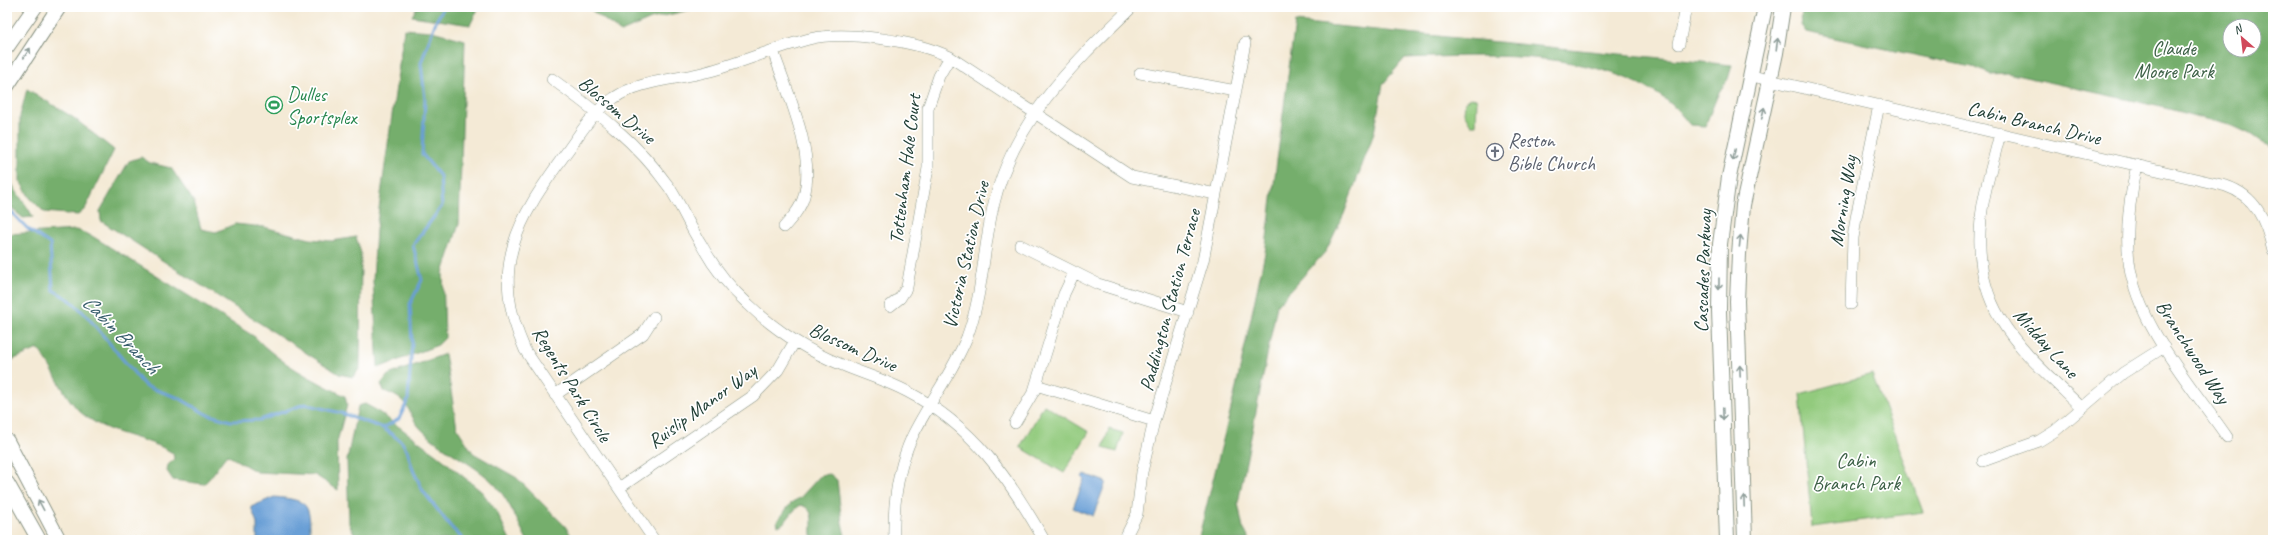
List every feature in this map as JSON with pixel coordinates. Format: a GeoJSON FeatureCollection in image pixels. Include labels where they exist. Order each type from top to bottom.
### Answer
{"type":"FeatureCollection","features":[{"type":"Feature","properties":{"kind":"main road"},"geometry":{"type":"LineString","coordinates":[[7,47],[35,7]]}},
{"type":"Feature","properties":{"kind":"main road"},"geometry":{"type":"LineString","coordinates":[[7,86],[59,7]]}},
{"type":"Feature","properties":{"kind":"main road","name":"Cascades Parkway"},"geometry":{"type":"LineString","coordinates":[[1727,540],[1719,311],[1720,244],[1729,178],[1752,76],[1765,7]]}},
{"type":"Feature","properties":{"kind":"main road","name":"Cascades Parkway"},"geometry":{"type":"LineString","coordinates":[[1745,540],[1737,301],[1738,254],[1743,205],[1770,80],[1783,7]]}},
{"type":"Feature","properties":{"kind":"main road"},"geometry":{"type":"LineString","coordinates":[[7,441],[59,540]]}},
{"type":"Feature","properties":{"kind":"main road"},"geometry":{"type":"LineString","coordinates":[[7,483],[39,540]]}},
{"type":"Feature","properties":{"kind":"street","name":"Victoria Station Drive"},"geometry":{"type":"LineString","coordinates":[[894,540],[894,499],[898,478],[913,436],[947,380],[967,336],[982,278],[990,224],[1000,182],[1018,140],[1034,112],[1066,73],[1132,7]]}},
{"type":"Feature","properties":{"kind":"street"},"geometry":{"type":"LineString","coordinates":[[1679,44],[1686,7]]}},
{"type":"Feature","properties":{"kind":"street","name":"Regents Park Circle"},"geometry":{"type":"LineString","coordinates":[[654,540],[525,350],[517,332],[509,296],[510,258],[521,220],[532,202],[597,112],[612,98],[638,86],[717,69],[809,39],[846,36],[921,46],[950,57],[1132,177],[1216,194]]}},
{"type":"Feature","properties":{"kind":"street","name":"Paddington Station Terrace"},"geometry":{"type":"LineString","coordinates":[[1124,540],[1137,514],[1142,472],[1154,421],[1203,261],[1245,43]]}},
{"type":"Feature","properties":{"kind":"street"},"geometry":{"type":"LineString","coordinates":[[773,51],[802,139],[805,158],[804,197],[796,213],[784,226]]}},
{"type":"Feature","properties":{"kind":"street","name":"Tottenham Hale Court"},"geometry":{"type":"LineString","coordinates":[[890,306],[900,298],[907,287],[928,168],[926,124],[928,108],[939,76],[950,57]]}},
{"type":"Feature","properties":{"kind":"street"},"geometry":{"type":"LineString","coordinates":[[1140,73],[1236,91]]}},
{"type":"Feature","properties":{"kind":"street","name":"Cabin Branch Drive"},"geometry":{"type":"LineString","coordinates":[[1752,76],[2137,165],[2237,190],[2252,200],[2262,214],[2268,229],[2273,250]]}},
{"type":"Feature","properties":{"kind":"street","name":"Blossom Drive"},"geometry":{"type":"LineString","coordinates":[[552,79],[619,130],[654,166],[680,204],[700,244],[729,284],[769,323],[795,342],[825,358],[901,388],[931,406],[957,425],[991,458],[1021,500],[1044,540]]}},
{"type":"Feature","properties":{"kind":"street","name":"Morning Way"},"geometry":{"type":"LineString","coordinates":[[1851,304],[1853,238],[1879,105]]}},
{"type":"Feature","properties":{"kind":"street","name":"Midday Lane"},"geometry":{"type":"LineString","coordinates":[[2000,134],[1981,218],[1981,265],[1987,289],[1996,313],[2006,331],[2025,353],[2082,408]]}},
{"type":"Feature","properties":{"kind":"street","name":"Branchwood Way"},"geometry":{"type":"LineString","coordinates":[[2137,165],[2129,198],[2127,235],[2129,262],[2139,300],[2164,347],[2227,437]]}},
{"type":"Feature","properties":{"kind":"street"},"geometry":{"type":"LineString","coordinates":[[1020,245],[1098,284],[1188,312]]}},
{"type":"Feature","properties":{"kind":"street"},"geometry":{"type":"LineString","coordinates":[[1015,423],[1036,385],[1064,294],[1074,272]]}},
{"type":"Feature","properties":{"kind":"street"},"geometry":{"type":"LineString","coordinates":[[555,395],[642,334],[654,317]]}},
{"type":"Feature","properties":{"kind":"street","name":"Ruislip Manor Way"},"geometry":{"type":"LineString","coordinates":[[619,488],[753,396],[778,370],[795,342]]}},
{"type":"Feature","properties":{"kind":"street"},"geometry":{"type":"LineString","coordinates":[[1983,461],[2039,441],[2055,431],[2123,373],[2164,347]]}},
{"type":"Feature","properties":{"kind":"street"},"geometry":{"type":"LineString","coordinates":[[1036,385],[1154,421]]}},
{"type":"Feature","properties":{"kind":"green space"},"geometry":{"type":"Polygon","coordinates":[[[417,7],[479,7],[470,25],[412,16],[417,7]]]}},
{"type":"Feature","properties":{"kind":"green space"},"geometry":{"type":"Polygon","coordinates":[[[587,7],[702,7],[651,19],[621,32],[587,7]]]}},
{"type":"Feature","properties":{"kind":"green space","name":"Claude Moore Park"},"geometry":{"type":"Polygon","coordinates":[[[1802,7],[2273,7],[2273,147],[2233,126],[2161,107],[2007,73],[1990,74],[1976,68],[1806,32],[1801,25],[1802,7]]]}},
{"type":"Feature","properties":{"kind":"green space"},"geometry":{"type":"Polygon","coordinates":[[[1295,22],[1732,65],[1728,79],[1719,92],[1705,126],[1690,125],[1669,102],[1637,83],[1606,71],[1573,63],[1505,56],[1405,58],[1383,84],[1374,133],[1344,214],[1326,251],[1277,305],[1238,503],[1243,528],[1250,540],[1198,540],[1235,392],[1265,253],[1295,22]]]}},
{"type":"Feature","properties":{"kind":"green space"},"geometry":{"type":"Polygon","coordinates":[[[404,29],[432,31],[465,40],[459,224],[443,273],[445,338],[438,345],[378,368],[373,281],[376,230],[404,29]]]}},
{"type":"Feature","properties":{"kind":"green space"},"geometry":{"type":"Polygon","coordinates":[[[27,89],[74,118],[114,150],[85,209],[78,215],[44,212],[30,198],[20,181],[20,116],[27,89]]]}},
{"type":"Feature","properties":{"kind":"green space"},"geometry":{"type":"Polygon","coordinates":[[[1471,98],[1477,99],[1476,125],[1471,125],[1464,113],[1465,102],[1471,98]]]}},
{"type":"Feature","properties":{"kind":"green space"},"geometry":{"type":"Polygon","coordinates":[[[141,157],[150,163],[171,168],[194,202],[201,229],[216,232],[235,224],[264,227],[310,239],[332,241],[356,237],[361,253],[360,368],[353,377],[339,374],[101,221],[100,211],[129,161],[141,157]]]}},
{"type":"Feature","properties":{"kind":"green space"},"geometry":{"type":"Polygon","coordinates":[[[7,171],[15,190],[33,217],[23,218],[7,204],[7,171]]]}},
{"type":"Feature","properties":{"kind":"green space"},"geometry":{"type":"Polygon","coordinates":[[[77,230],[92,236],[255,337],[275,355],[297,370],[345,396],[347,405],[337,442],[338,490],[315,475],[257,472],[227,455],[204,484],[173,480],[167,471],[168,465],[174,459],[173,453],[152,443],[108,429],[80,412],[67,395],[38,349],[7,362],[7,234],[77,230]]]}},
{"type":"Feature","properties":{"kind":"green space"},"geometry":{"type":"Polygon","coordinates":[[[445,354],[457,428],[473,453],[517,478],[565,526],[574,540],[527,540],[506,499],[495,484],[428,436],[412,417],[404,403],[394,395],[384,391],[381,384],[388,375],[445,354]]]}},
{"type":"Feature","properties":{"kind":"green space","name":"Cabin Branch Park"},"geometry":{"type":"Polygon","coordinates":[[[1872,374],[1923,512],[1812,527],[1800,394],[1872,374]]]}},
{"type":"Feature","properties":{"kind":"green space"},"geometry":{"type":"Polygon","coordinates":[[[365,404],[376,410],[436,454],[482,492],[497,512],[510,540],[358,540],[349,524],[347,460],[358,406],[365,404]]]}},
{"type":"Feature","properties":{"kind":"green space"},"geometry":{"type":"Polygon","coordinates":[[[1044,405],[1089,432],[1064,473],[1020,447],[1044,405]]]}},
{"type":"Feature","properties":{"kind":"green space"},"geometry":{"type":"Polygon","coordinates":[[[1109,429],[1123,433],[1117,452],[1103,448],[1109,429]]]}},
{"type":"Feature","properties":{"kind":"green space"},"geometry":{"type":"Polygon","coordinates":[[[830,474],[837,480],[842,523],[846,540],[813,540],[811,515],[806,507],[801,505],[778,526],[777,521],[792,502],[800,498],[821,475],[830,474]]]}},
{"type":"Feature","properties":{"kind":"water"},"geometry":{"type":"Polygon","coordinates":[[[1084,474],[1106,482],[1093,516],[1073,508],[1084,479],[1082,477],[1084,474]]]}},
{"type":"Feature","properties":{"kind":"water"},"geometry":{"type":"Polygon","coordinates":[[[274,497],[295,500],[306,506],[310,519],[310,540],[257,540],[257,523],[251,507],[274,497]]]}},
{"type":"Feature","properties":{"kind":"waterway"},"geometry":{"type":"LineString","coordinates":[[383,428],[399,419],[408,400],[412,343],[410,304],[422,280],[413,245],[442,206],[440,176],[422,154],[425,99],[421,63],[436,21],[444,7]]}},
{"type":"Feature","properties":{"kind":"waterway","name":"Cabin Branch"},"geometry":{"type":"LineString","coordinates":[[7,208],[28,229],[50,244],[53,290],[70,300],[86,315],[145,386],[179,398],[206,414],[231,421],[260,420],[305,404],[341,413],[383,428],[401,441],[407,450],[413,470],[423,491],[451,527],[464,540]]}},
{"type":"Feature","properties":{"kind":"place","name":"Dulles Sportsplex"},"geometry":{"type":"Point","coordinates":[274,105]}},
{"type":"Feature","properties":{"kind":"place","name":"Reston Bible Church"},"geometry":{"type":"Point","coordinates":[1495,152]}}]}
